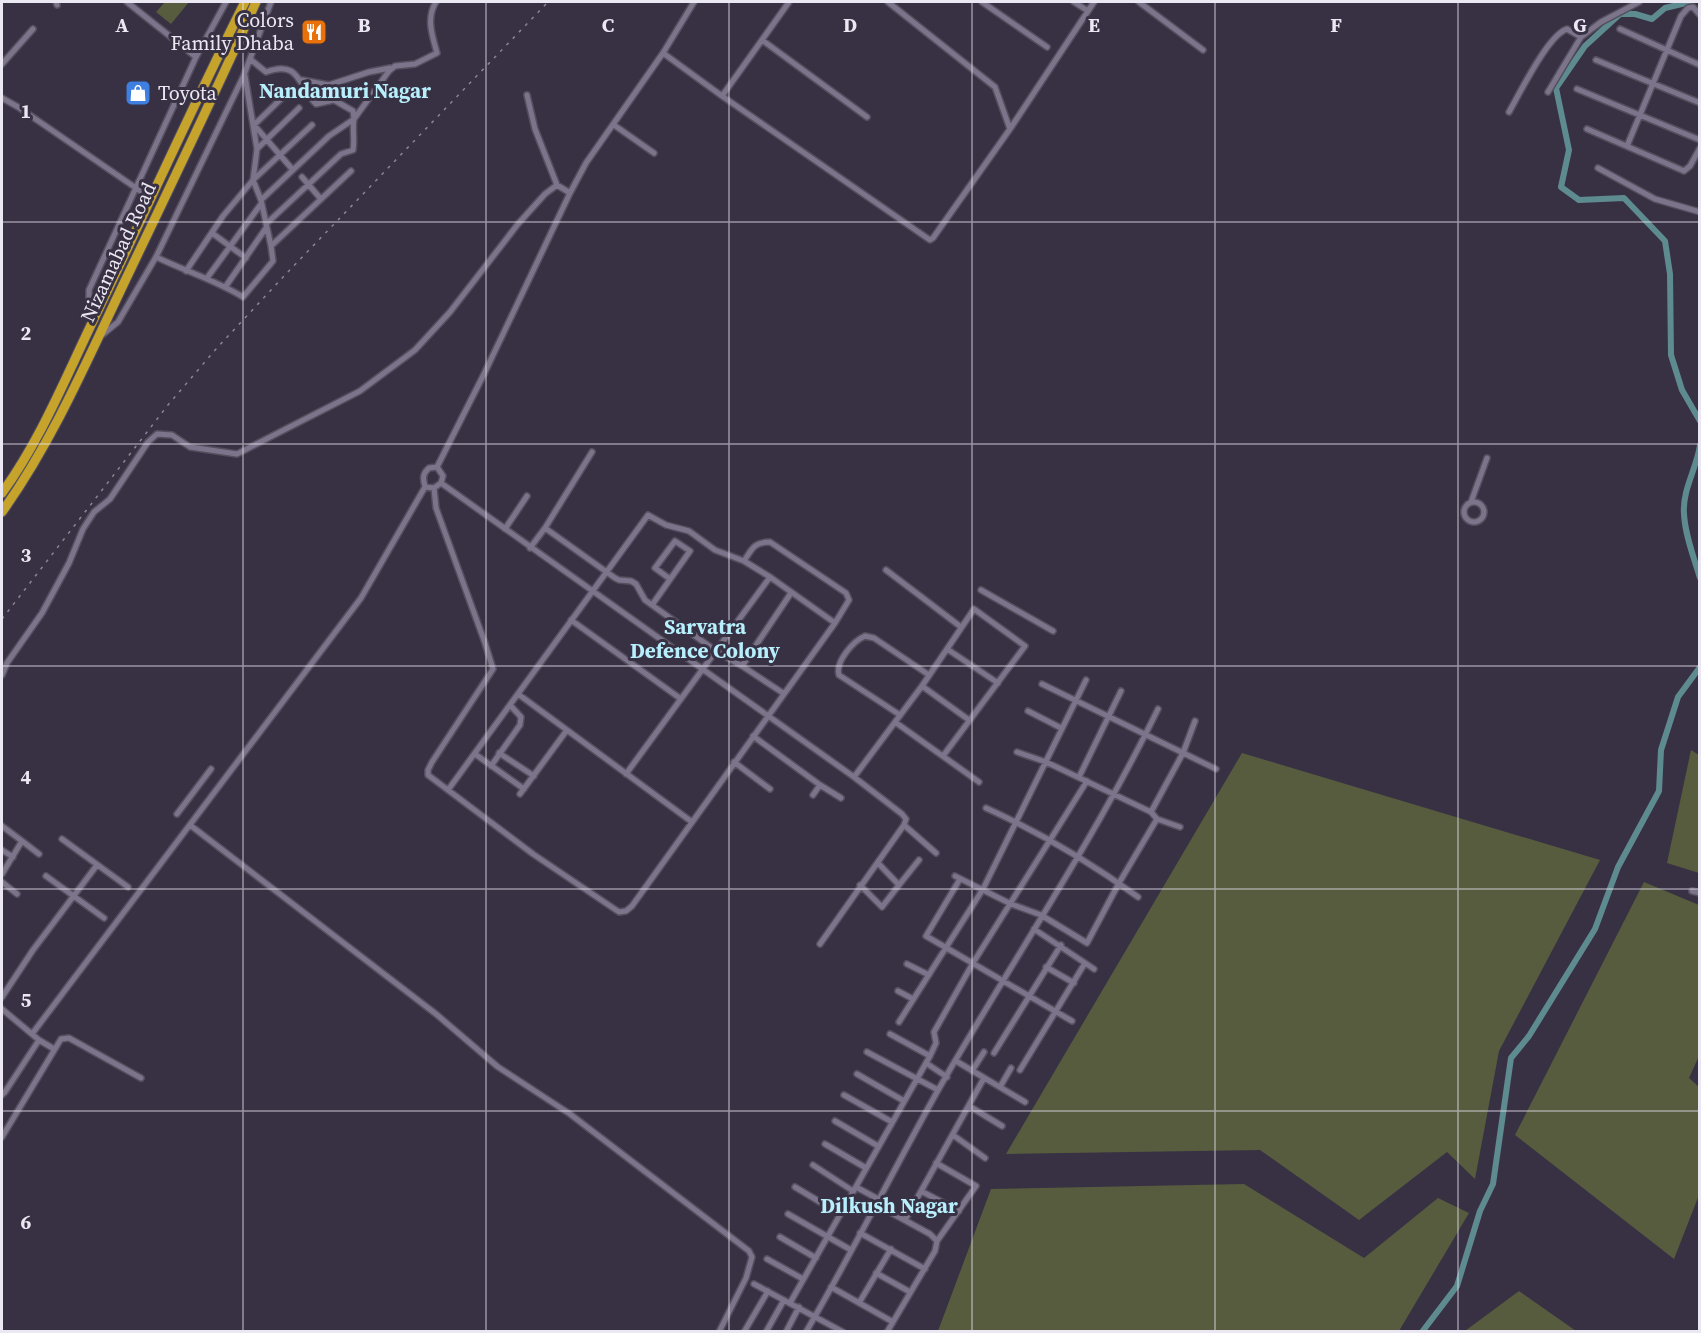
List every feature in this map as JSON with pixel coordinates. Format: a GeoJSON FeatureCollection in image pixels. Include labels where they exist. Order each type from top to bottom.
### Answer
{"type":"FeatureCollection","features":[{"type":"Feature","properties":{"kind":"highway","name":"Nizamabad Road"},"geometry":{"type":"LineString","coordinates":[[2,512],[23,482],[57,408],[91,324],[245,2]]}},
{"type":"Feature","properties":{"kind":"highway","name":"Nizamabad Road"},"geometry":{"type":"LineString","coordinates":[[2,493],[57,408],[96,340],[256,2]]}},
{"type":"Feature","properties":{"kind":"street"},"geometry":{"type":"LineString","coordinates":[[126,2],[196,57]]}},
{"type":"Feature","properties":{"kind":"street"},"geometry":{"type":"LineString","coordinates":[[91,324],[88,306],[89,290],[223,2]]}},
{"type":"Feature","properties":{"kind":"street"},"geometry":{"type":"LineString","coordinates":[[96,340],[118,322],[156,256],[244,75],[271,2]]}},
{"type":"Feature","properties":{"kind":"street"},"geometry":{"type":"LineString","coordinates":[[302,80],[329,85],[369,72],[415,64],[437,53],[430,28],[431,10],[436,2]]}},
{"type":"Feature","properties":{"kind":"street"},"geometry":{"type":"LineString","coordinates":[[437,467],[586,163],[663,53],[694,2]]}},
{"type":"Feature","properties":{"kind":"street"},"geometry":{"type":"LineString","coordinates":[[722,96],[789,2]]}},
{"type":"Feature","properties":{"kind":"street"},"geometry":{"type":"LineString","coordinates":[[888,2],[995,87],[1010,129]]}},
{"type":"Feature","properties":{"kind":"street"},"geometry":{"type":"LineString","coordinates":[[982,2],[1047,47]]}},
{"type":"Feature","properties":{"kind":"street"},"geometry":{"type":"LineString","coordinates":[[1074,2],[1088,11]]}},
{"type":"Feature","properties":{"kind":"street"},"geometry":{"type":"LineString","coordinates":[[663,53],[930,240],[1010,129],[1094,2]]}},
{"type":"Feature","properties":{"kind":"street"},"geometry":{"type":"LineString","coordinates":[[1139,2],[1203,50]]}},
{"type":"Feature","properties":{"kind":"street"},"geometry":{"type":"LineString","coordinates":[[1548,92],[1581,37],[1601,22],[1639,2]]}},
{"type":"Feature","properties":{"kind":"street"},"geometry":{"type":"LineString","coordinates":[[1627,146],[1682,16],[1688,8],[1700,3]]}},
{"type":"Feature","properties":{"kind":"street"},"geometry":{"type":"LineString","coordinates":[[1693,7],[1700,15]]}},
{"type":"Feature","properties":{"kind":"street"},"geometry":{"type":"LineString","coordinates":[[2,64],[33,29]]}},
{"type":"Feature","properties":{"kind":"street"},"geometry":{"type":"LineString","coordinates":[[1509,112],[1542,54],[1560,31],[1567,29],[1581,37]]}},
{"type":"Feature","properties":{"kind":"street"},"geometry":{"type":"LineString","coordinates":[[1620,29],[1700,65]]}},
{"type":"Feature","properties":{"kind":"street"},"geometry":{"type":"LineString","coordinates":[[762,40],[867,117]]}},
{"type":"Feature","properties":{"kind":"street"},"geometry":{"type":"LineString","coordinates":[[226,286],[266,226],[341,154],[353,150],[355,141],[353,111],[334,100],[316,104],[310,98],[302,80],[289,69],[276,68],[266,72],[250,59]]}},
{"type":"Feature","properties":{"kind":"street"},"geometry":{"type":"LineString","coordinates":[[1596,60],[1700,103]]}},
{"type":"Feature","properties":{"kind":"street"},"geometry":{"type":"LineString","coordinates":[[207,278],[261,202],[329,136],[354,119],[395,66]]}},
{"type":"Feature","properties":{"kind":"street"},"geometry":{"type":"LineString","coordinates":[[156,256],[186,271],[226,286],[243,297],[273,261],[261,202],[253,180],[257,149],[244,75]]}},
{"type":"Feature","properties":{"kind":"street"},"geometry":{"type":"LineString","coordinates":[[1577,89],[1700,140]]}},
{"type":"Feature","properties":{"kind":"street"},"geometry":{"type":"LineString","coordinates":[[527,95],[535,129],[557,185],[570,193]]}},
{"type":"Feature","properties":{"kind":"street"},"geometry":{"type":"LineString","coordinates":[[254,125],[284,96]]}},
{"type":"Feature","properties":{"kind":"street"},"geometry":{"type":"LineString","coordinates":[[2,98],[18,106],[152,199]]}},
{"type":"Feature","properties":{"kind":"street"},"geometry":{"type":"LineString","coordinates":[[257,149],[299,108]]}},
{"type":"Feature","properties":{"kind":"street"},"geometry":{"type":"LineString","coordinates":[[254,125],[293,170]]}},
{"type":"Feature","properties":{"kind":"street"},"geometry":{"type":"LineString","coordinates":[[186,271],[223,216],[253,180],[312,125]]}},
{"type":"Feature","properties":{"kind":"street"},"geometry":{"type":"LineString","coordinates":[[614,125],[654,153]]}},
{"type":"Feature","properties":{"kind":"street"},"geometry":{"type":"LineString","coordinates":[[1587,129],[1684,171],[1690,166],[1700,148]]}},
{"type":"Feature","properties":{"kind":"street"},"geometry":{"type":"LineString","coordinates":[[1598,168],[1655,199],[1700,212]]}},
{"type":"Feature","properties":{"kind":"street"},"geometry":{"type":"LineString","coordinates":[[271,246],[351,171]]}},
{"type":"Feature","properties":{"kind":"street"},"geometry":{"type":"LineString","coordinates":[[302,177],[320,198]]}},
{"type":"Feature","properties":{"kind":"street"},"geometry":{"type":"LineString","coordinates":[[2,675],[7,663],[42,614],[69,563],[82,529],[94,512],[110,499],[148,442],[157,434],[172,435],[190,447],[237,454],[360,391],[415,350],[450,312],[518,224],[545,194],[557,185]]}},
{"type":"Feature","properties":{"kind":"street"},"geometry":{"type":"LineString","coordinates":[[212,233],[246,258]]}},
{"type":"Feature","properties":{"kind":"street"},"geometry":{"type":"LineString","coordinates":[[530,548],[592,452]]}},
{"type":"Feature","properties":{"kind":"street"},"geometry":{"type":"LineString","coordinates":[[1471,502],[1479,503],[1484,509],[1484,516],[1477,522],[1470,522],[1464,515],[1464,508],[1471,502],[1487,458]]}},
{"type":"Feature","properties":{"kind":"street"},"geometry":{"type":"LineString","coordinates":[[425,487],[434,488],[441,483],[443,476],[437,467]]}},
{"type":"Feature","properties":{"kind":"street"},"geometry":{"type":"LineString","coordinates":[[32,1034],[361,598],[425,487],[424,472],[429,468],[437,467]]}},
{"type":"Feature","properties":{"kind":"street"},"geometry":{"type":"LineString","coordinates":[[441,483],[854,777],[902,814],[906,819],[904,825],[820,944]]}},
{"type":"Feature","properties":{"kind":"street"},"geometry":{"type":"LineString","coordinates":[[434,488],[436,508],[493,669],[428,770],[430,778],[533,854],[612,908],[623,912],[632,906],[835,623],[849,600],[848,596],[770,542],[760,542],[753,547],[744,561]]}},
{"type":"Feature","properties":{"kind":"street"},"geometry":{"type":"LineString","coordinates":[[505,529],[527,496]]}},
{"type":"Feature","properties":{"kind":"street"},"geometry":{"type":"LineString","coordinates":[[448,790],[648,515],[666,525],[689,531],[716,550],[744,561],[835,623]]}},
{"type":"Feature","properties":{"kind":"street"},"geometry":{"type":"LineString","coordinates":[[545,528],[619,580],[626,579],[636,584],[645,600],[716,651],[783,693]]}},
{"type":"Feature","properties":{"kind":"street"},"geometry":{"type":"LineString","coordinates":[[652,605],[690,551],[675,541],[656,568],[670,579]]}},
{"type":"Feature","properties":{"kind":"street"},"geometry":{"type":"LineString","coordinates":[[886,570],[961,627]]}},
{"type":"Feature","properties":{"kind":"street"},"geometry":{"type":"LineString","coordinates":[[626,774],[770,578]]}},
{"type":"Feature","properties":{"kind":"street"},"geometry":{"type":"LineString","coordinates":[[981,590],[1053,631]]}},
{"type":"Feature","properties":{"kind":"street"},"geometry":{"type":"LineString","coordinates":[[742,666],[791,593]]}},
{"type":"Feature","properties":{"kind":"street"},"geometry":{"type":"LineString","coordinates":[[854,777],[922,686],[974,609],[1024,646],[944,756]]}},
{"type":"Feature","properties":{"kind":"street"},"geometry":{"type":"LineString","coordinates":[[571,620],[681,699]]}},
{"type":"Feature","properties":{"kind":"street"},"geometry":{"type":"LineString","coordinates":[[900,715],[839,675],[837,668],[839,663],[854,642],[865,636],[874,638],[929,675]]}},
{"type":"Feature","properties":{"kind":"street"},"geometry":{"type":"LineString","coordinates":[[947,649],[998,683]]}},
{"type":"Feature","properties":{"kind":"street"},"geometry":{"type":"LineString","coordinates":[[898,1022],[983,889],[1086,680]]}},
{"type":"Feature","properties":{"kind":"street"},"geometry":{"type":"LineString","coordinates":[[1041,684],[1216,769]]}},
{"type":"Feature","properties":{"kind":"street"},"geometry":{"type":"LineString","coordinates":[[922,686],[969,720]]}},
{"type":"Feature","properties":{"kind":"street"},"geometry":{"type":"LineString","coordinates":[[1079,777],[1121,691]]}},
{"type":"Feature","properties":{"kind":"street"},"geometry":{"type":"LineString","coordinates":[[518,694],[692,822]]}},
{"type":"Feature","properties":{"kind":"street"},"geometry":{"type":"LineString","coordinates":[[491,766],[520,725],[518,713],[510,705]]}},
{"type":"Feature","properties":{"kind":"street"},"geometry":{"type":"LineString","coordinates":[[806,1332],[879,1202],[938,1090],[1113,794],[1158,709]]}},
{"type":"Feature","properties":{"kind":"street"},"geometry":{"type":"LineString","coordinates":[[1028,711],[1061,728]]}},
{"type":"Feature","properties":{"kind":"street"},"geometry":{"type":"LineString","coordinates":[[1151,812],[1183,753],[1195,721]]}},
{"type":"Feature","properties":{"kind":"street"},"geometry":{"type":"LineString","coordinates":[[895,722],[979,782]]}},
{"type":"Feature","properties":{"kind":"street"},"geometry":{"type":"LineString","coordinates":[[475,754],[522,791],[567,730]]}},
{"type":"Feature","properties":{"kind":"street"},"geometry":{"type":"LineString","coordinates":[[753,736],[841,798]]}},
{"type":"Feature","properties":{"kind":"street"},"geometry":{"type":"LineString","coordinates":[[1017,752],[1079,777],[1151,812],[1157,819],[1180,827]]}},
{"type":"Feature","properties":{"kind":"street"},"geometry":{"type":"LineString","coordinates":[[500,753],[534,776]]}},
{"type":"Feature","properties":{"kind":"street"},"geometry":{"type":"LineString","coordinates":[[734,762],[770,789]]}},
{"type":"Feature","properties":{"kind":"street"},"geometry":{"type":"LineString","coordinates":[[177,814],[211,769]]}},
{"type":"Feature","properties":{"kind":"street"},"geometry":{"type":"LineString","coordinates":[[766,1332],[816,1258],[930,1056],[936,1043],[934,1032],[973,963],[1087,781]]}},
{"type":"Feature","properties":{"kind":"street"},"geometry":{"type":"LineString","coordinates":[[813,795],[820,785]]}},
{"type":"Feature","properties":{"kind":"street"},"geometry":{"type":"LineString","coordinates":[[986,808],[1016,822],[1076,857],[1138,897]]}},
{"type":"Feature","properties":{"kind":"street"},"geometry":{"type":"LineString","coordinates":[[1072,1021],[926,936],[958,878],[1011,904],[1041,915],[1087,943],[1157,819]]}},
{"type":"Feature","properties":{"kind":"street"},"geometry":{"type":"LineString","coordinates":[[190,825],[436,1014],[498,1067],[570,1114],[750,1251],[752,1257],[746,1278],[720,1332]]}},
{"type":"Feature","properties":{"kind":"street"},"geometry":{"type":"LineString","coordinates":[[904,825],[936,853]]}},
{"type":"Feature","properties":{"kind":"street"},"geometry":{"type":"LineString","coordinates":[[2,826],[39,854]]}},
{"type":"Feature","properties":{"kind":"street"},"geometry":{"type":"LineString","coordinates":[[62,839],[128,887]]}},
{"type":"Feature","properties":{"kind":"street"},"geometry":{"type":"LineString","coordinates":[[2,874],[22,841]]}},
{"type":"Feature","properties":{"kind":"street"},"geometry":{"type":"LineString","coordinates":[[2,850],[13,857]]}},
{"type":"Feature","properties":{"kind":"street"},"geometry":{"type":"LineString","coordinates":[[860,885],[882,907],[919,860]]}},
{"type":"Feature","properties":{"kind":"street"},"geometry":{"type":"LineString","coordinates":[[878,862],[899,885]]}},
{"type":"Feature","properties":{"kind":"street"},"geometry":{"type":"LineString","coordinates":[[2,997],[33,950],[97,865]]}},
{"type":"Feature","properties":{"kind":"street"},"geometry":{"type":"LineString","coordinates":[[46,876],[104,918]]}},
{"type":"Feature","properties":{"kind":"street"},"geometry":{"type":"LineString","coordinates":[[2,882],[17,894]]}},
{"type":"Feature","properties":{"kind":"street"},"geometry":{"type":"LineString","coordinates":[[1692,891],[1700,893]]}},
{"type":"Feature","properties":{"kind":"street"},"geometry":{"type":"LineString","coordinates":[[1034,929],[1094,969]]}},
{"type":"Feature","properties":{"kind":"street"},"geometry":{"type":"LineString","coordinates":[[994,1053],[1060,945]]}},
{"type":"Feature","properties":{"kind":"street"},"geometry":{"type":"LineString","coordinates":[[1020,1070],[1085,963]]}},
{"type":"Feature","properties":{"kind":"street"},"geometry":{"type":"LineString","coordinates":[[907,964],[928,975]]}},
{"type":"Feature","properties":{"kind":"street"},"geometry":{"type":"LineString","coordinates":[[1046,967],[1074,983]]}},
{"type":"Feature","properties":{"kind":"street"},"geometry":{"type":"LineString","coordinates":[[898,991],[913,999]]}},
{"type":"Feature","properties":{"kind":"street"},"geometry":{"type":"LineString","coordinates":[[2,1010],[39,1040],[54,1049]]}},
{"type":"Feature","properties":{"kind":"street"},"geometry":{"type":"LineString","coordinates":[[890,1034],[930,1056]]}},
{"type":"Feature","properties":{"kind":"street"},"geometry":{"type":"LineString","coordinates":[[2,1137],[61,1039],[69,1038],[141,1078]]}},
{"type":"Feature","properties":{"kind":"street"},"geometry":{"type":"LineString","coordinates":[[2,1095],[39,1040]]}},
{"type":"Feature","properties":{"kind":"street"},"geometry":{"type":"LineString","coordinates":[[867,1052],[938,1090]]}},
{"type":"Feature","properties":{"kind":"street"},"geometry":{"type":"LineString","coordinates":[[972,1071],[984,1052]]}},
{"type":"Feature","properties":{"kind":"street"},"geometry":{"type":"LineString","coordinates":[[956,1061],[1025,1102]]}},
{"type":"Feature","properties":{"kind":"street"},"geometry":{"type":"LineString","coordinates":[[926,1063],[946,1077]]}},
{"type":"Feature","properties":{"kind":"street"},"geometry":{"type":"LineString","coordinates":[[1000,1087],[1011,1068]]}},
{"type":"Feature","properties":{"kind":"street"},"geometry":{"type":"LineString","coordinates":[[857,1074],[904,1101]]}},
{"type":"Feature","properties":{"kind":"street"},"geometry":{"type":"LineString","coordinates":[[905,1220],[984,1078]]}},
{"type":"Feature","properties":{"kind":"street"},"geometry":{"type":"LineString","coordinates":[[844,1095],[892,1122]]}},
{"type":"Feature","properties":{"kind":"street"},"geometry":{"type":"LineString","coordinates":[[969,1106],[1002,1126]]}},
{"type":"Feature","properties":{"kind":"street"},"geometry":{"type":"LineString","coordinates":[[835,1120],[879,1146]]}},
{"type":"Feature","properties":{"kind":"street"},"geometry":{"type":"LineString","coordinates":[[953,1135],[985,1158]]}},
{"type":"Feature","properties":{"kind":"street"},"geometry":{"type":"LineString","coordinates":[[825,1144],[866,1168]]}},
{"type":"Feature","properties":{"kind":"street"},"geometry":{"type":"LineString","coordinates":[[887,1332],[935,1251],[937,1240],[976,1186],[936,1163]]}},
{"type":"Feature","properties":{"kind":"street"},"geometry":{"type":"LineString","coordinates":[[813,1166],[879,1202],[937,1240]]}},
{"type":"Feature","properties":{"kind":"street"},"geometry":{"type":"LineString","coordinates":[[795,1186],[840,1214]]}},
{"type":"Feature","properties":{"kind":"street"},"geometry":{"type":"LineString","coordinates":[[921,1191],[959,1211]]}},
{"type":"Feature","properties":{"kind":"street"},"geometry":{"type":"LineString","coordinates":[[788,1214],[851,1250]]}},
{"type":"Feature","properties":{"kind":"street"},"geometry":{"type":"LineString","coordinates":[[860,1233],[925,1269]]}},
{"type":"Feature","properties":{"kind":"street"},"geometry":{"type":"LineString","coordinates":[[780,1237],[816,1258]]}},
{"type":"Feature","properties":{"kind":"street"},"geometry":{"type":"LineString","coordinates":[[859,1303],[891,1249]]}},
{"type":"Feature","properties":{"kind":"street"},"geometry":{"type":"LineString","coordinates":[[767,1259],[803,1279]]}},
{"type":"Feature","properties":{"kind":"street"},"geometry":{"type":"LineString","coordinates":[[876,1274],[910,1292]]}},
{"type":"Feature","properties":{"kind":"street"},"geometry":{"type":"LineString","coordinates":[[754,1284],[816,1315],[843,1332]]}},
{"type":"Feature","properties":{"kind":"street"},"geometry":{"type":"LineString","coordinates":[[831,1287],[893,1322]]}},
{"type":"Feature","properties":{"kind":"street"},"geometry":{"type":"LineString","coordinates":[[744,1332],[768,1291]]}},
{"type":"Feature","properties":{"kind":"street"},"geometry":{"type":"LineString","coordinates":[[786,1332],[799,1308]]}},
{"type":"Feature","properties":{"kind":"street"},"geometry":{"type":"LineString","coordinates":[[827,1332],[831,1324]]}},
{"type":"Feature","properties":{"kind":"green space"},"geometry":{"type":"Polygon","coordinates":[[[165,2],[189,2],[171,24],[156,12],[165,2]]]}},
{"type":"Feature","properties":{"kind":"green space"},"geometry":{"type":"Polygon","coordinates":[[[1691,750],[1699,755],[1699,873],[1667,863],[1691,750]]]}},
{"type":"Feature","properties":{"kind":"green space"},"geometry":{"type":"Polygon","coordinates":[[[1242,753],[1600,860],[1499,1051],[1475,1179],[1447,1152],[1359,1220],[1260,1150],[1006,1154],[1242,753]]]}},
{"type":"Feature","properties":{"kind":"green space"},"geometry":{"type":"Polygon","coordinates":[[[1644,882],[1699,905],[1699,1056],[1689,1078],[1699,1087],[1699,1195],[1674,1259],[1515,1135],[1644,882]]]}},
{"type":"Feature","properties":{"kind":"green space"},"geometry":{"type":"Polygon","coordinates":[[[1244,1184],[1364,1258],[1438,1198],[1469,1213],[1399,1331],[938,1331],[991,1189],[1244,1184]]]}},
{"type":"Feature","properties":{"kind":"green space"},"geometry":{"type":"Polygon","coordinates":[[[1519,1291],[1576,1331],[1465,1331],[1519,1291]]]}},
{"type":"Feature","properties":{"kind":"waterway"},"geometry":{"type":"LineString","coordinates":[[1690,2],[1665,8],[1652,19],[1635,14],[1620,14],[1585,46],[1556,88],[1569,150],[1561,187],[1579,200],[1624,198],[1665,241],[1670,274],[1671,355],[1682,390],[1700,421]]}},
{"type":"Feature","properties":{"kind":"waterway"},"geometry":{"type":"LineString","coordinates":[[1700,445],[1684,505],[1686,530],[1700,578]]}},
{"type":"Feature","properties":{"kind":"waterway"},"geometry":{"type":"LineString","coordinates":[[1422,1332],[1457,1286],[1480,1211],[1493,1184],[1511,1058],[1529,1036],[1595,929],[1618,867],[1659,791],[1661,750],[1678,697],[1700,667]]}},
{"type":"Feature","properties":{"kind":"railway"},"geometry":{"type":"LineString","coordinates":[[2,619],[168,405],[216,349],[548,2]]}},
{"type":"Feature","properties":{"kind":"place","name":"Colors Family Dhaba"},"geometry":{"type":"Point","coordinates":[314,32]}},
{"type":"Feature","properties":{"kind":"place","name":"Toyota"},"geometry":{"type":"Point","coordinates":[138,93]}},
{"type":"Feature","properties":{"kind":"district","name":"Nandamuri Nagar"},"geometry":{"type":"Point","coordinates":[345,90]}},
{"type":"Feature","properties":{"kind":"district","name":"Sarvatra Defence Colony"},"geometry":{"type":"Point","coordinates":[705,638]}},
{"type":"Feature","properties":{"kind":"district","name":"Dilkush Nagar"},"geometry":{"type":"Point","coordinates":[889,1205]}}]}
